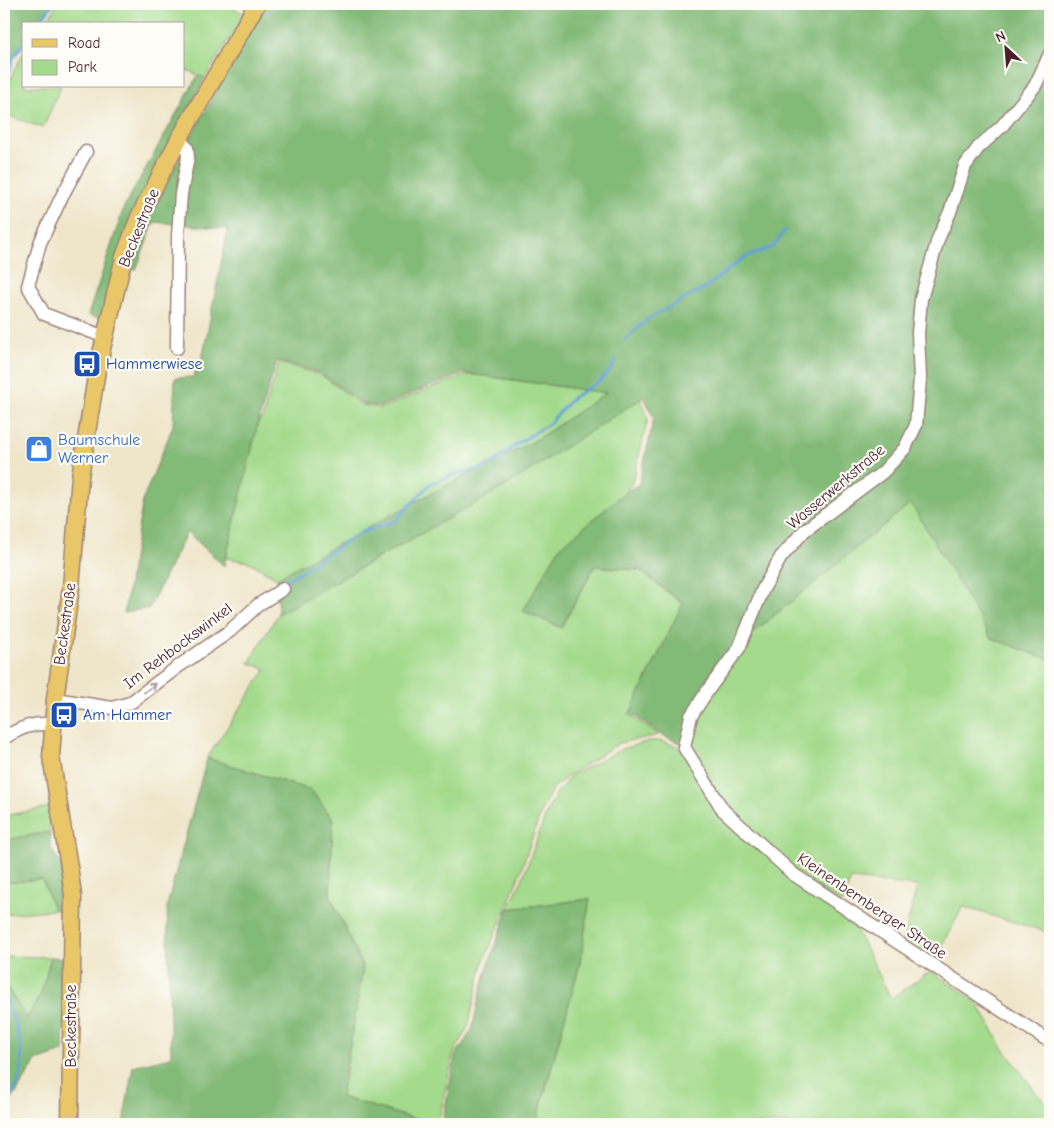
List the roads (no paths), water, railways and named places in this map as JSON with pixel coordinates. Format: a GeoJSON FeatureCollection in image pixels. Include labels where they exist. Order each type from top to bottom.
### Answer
{"type":"FeatureCollection","features":[{"type":"Feature","properties":{"kind":"main road","name":"Beckestraße"},"geometry":{"type":"LineString","coordinates":[[70,1124],[73,896],[51,757],[55,700],[71,588],[80,477],[97,370],[124,257],[139,217],[179,139],[257,4]]}},
{"type":"Feature","properties":{"kind":"street","name":"Wasserwerkstraße"},"geometry":{"type":"LineString","coordinates":[[684,747],[692,716],[708,690],[739,648],[763,589],[781,557],[804,532],[883,472],[905,448],[916,425],[920,379],[918,333],[922,299],[938,239],[950,212],[966,166],[978,148],[1002,126],[1035,86],[1050,54]]}},
{"type":"Feature","properties":{"kind":"street","name":"Beckestraße"},"geometry":{"type":"LineString","coordinates":[[178,348],[178,234],[181,194],[188,156],[187,148],[179,139]]}},
{"type":"Feature","properties":{"kind":"street"},"geometry":{"type":"LineString","coordinates":[[86,152],[62,196],[40,243],[28,286],[44,314],[105,337]]}},
{"type":"Feature","properties":{"kind":"street","name":"Im Rehbockswinkel"},"geometry":{"type":"LineString","coordinates":[[55,700],[112,708],[130,702],[230,631],[258,605],[283,589]]}},
{"type":"Feature","properties":{"kind":"street"},"geometry":{"type":"LineString","coordinates":[[4,738],[15,731],[39,723],[53,724]]}},
{"type":"Feature","properties":{"kind":"street","name":"Kleinenbernberger Straße"},"geometry":{"type":"LineString","coordinates":[[684,747],[723,810],[793,874],[1050,1040]]}},
{"type":"Feature","properties":{"kind":"waterway"},"geometry":{"type":"LineString","coordinates":[[40,22],[53,4]]}},
{"type":"Feature","properties":{"kind":"waterway"},"geometry":{"type":"LineString","coordinates":[[4,87],[13,58],[22,46]]}},
{"type":"Feature","properties":{"kind":"waterway"},"geometry":{"type":"LineString","coordinates":[[625,340],[649,318],[705,288],[743,258],[773,247],[785,230]]}},
{"type":"Feature","properties":{"kind":"waterway"},"geometry":{"type":"LineString","coordinates":[[287,580],[360,533],[395,521],[430,484],[452,475],[488,467],[517,444],[550,423],[572,398],[600,381],[612,368],[616,359]]}},
{"type":"Feature","properties":{"kind":"waterway"},"geometry":{"type":"LineString","coordinates":[[4,995],[17,1032],[22,1061],[18,1081],[4,1110]]}},
{"type":"Feature","properties":{"kind":"place","name":"Hammerwiese"},"geometry":{"type":"Point","coordinates":[87,364]}},
{"type":"Feature","properties":{"kind":"place","name":"Baumschule Werner"},"geometry":{"type":"Point","coordinates":[39,449]}},
{"type":"Feature","properties":{"kind":"place","name":"Am Hammer"},"geometry":{"type":"Point","coordinates":[64,715]}}]}
